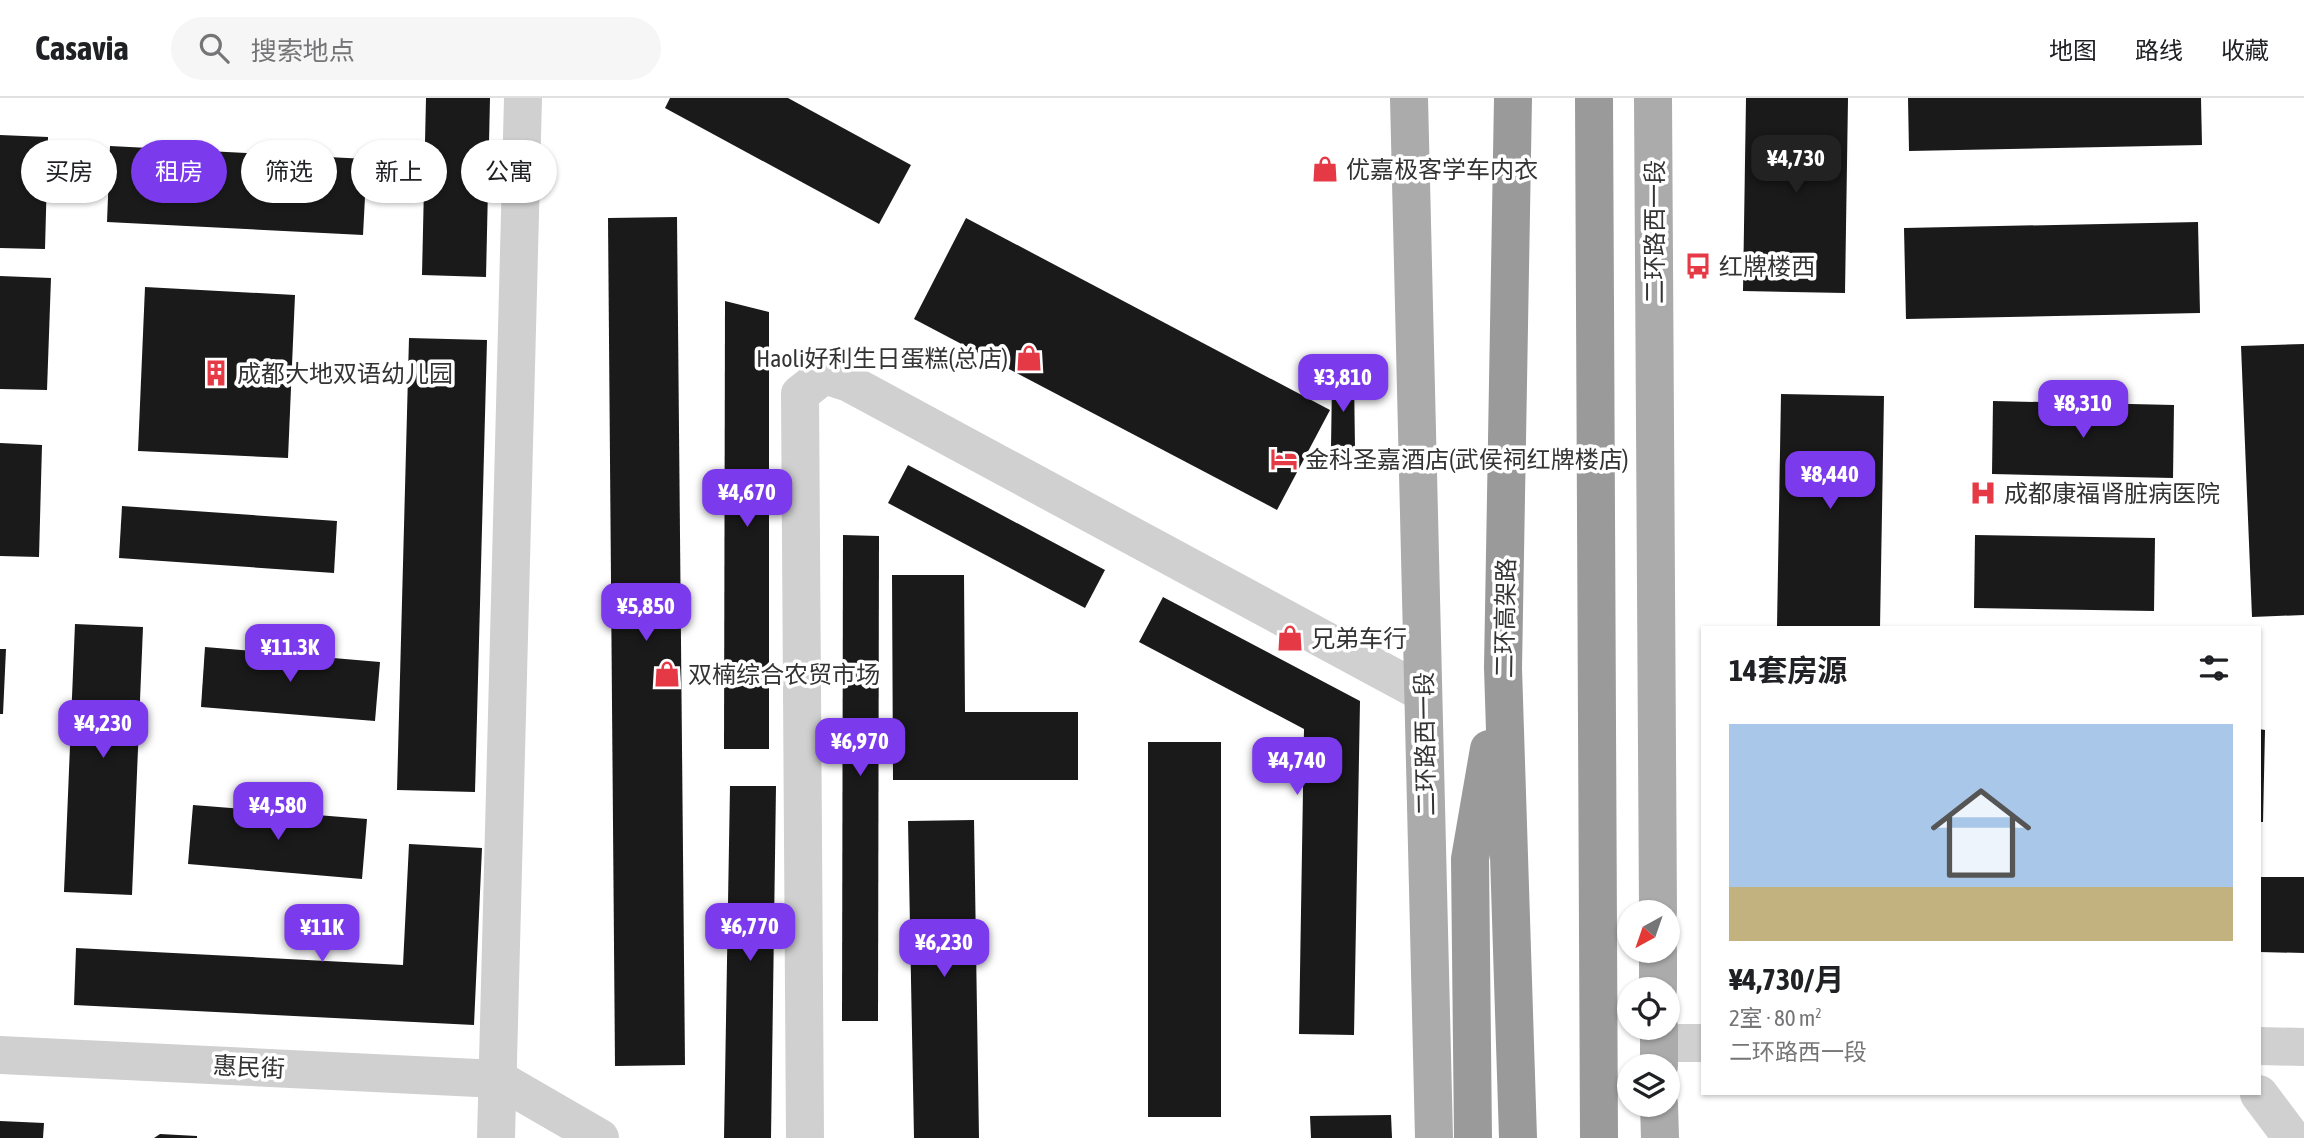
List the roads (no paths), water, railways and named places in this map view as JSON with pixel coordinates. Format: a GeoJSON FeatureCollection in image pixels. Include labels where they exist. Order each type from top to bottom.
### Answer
{"type":"FeatureCollection","features":[{"type":"Feature","properties":{"kind":"highway","name":"二环高架路"},"geometry":{"type":"LineString","coordinates":[[1513,98],[1503,668],[1518,1138]]}},
{"type":"Feature","properties":{"kind":"highway"},"geometry":{"type":"LineString","coordinates":[[1594,98],[1599,1138]]}},
{"type":"Feature","properties":{"kind":"highway"},"geometry":{"type":"LineString","coordinates":[[1473,1138],[1470,859],[1503,668]]}},
{"type":"Feature","properties":{"kind":"main road","name":"二环路西一段"},"geometry":{"type":"LineString","coordinates":[[1409,98],[1434,1138]]}},
{"type":"Feature","properties":{"kind":"main road","name":"二环路西一段"},"geometry":{"type":"LineString","coordinates":[[1653,98],[1658,900]]}},
{"type":"Feature","properties":{"kind":"main road"},"geometry":{"type":"LineString","coordinates":[[1659,1117],[1660,1138]]}},
{"type":"Feature","properties":{"kind":"street"},"geometry":{"type":"LineString","coordinates":[[496,1138],[523,98]]}},
{"type":"Feature","properties":{"kind":"street"},"geometry":{"type":"LineString","coordinates":[[805,1138],[800,394],[824,375],[849,383],[1423,693]]}},
{"type":"Feature","properties":{"kind":"street"},"geometry":{"type":"LineString","coordinates":[[1659,1045],[1701,1043]]}},
{"type":"Feature","properties":{"kind":"street"},"geometry":{"type":"LineString","coordinates":[[2261,1046],[2304,1047]]}},
{"type":"Feature","properties":{"kind":"street","name":"惠民街"},"geometry":{"type":"LineString","coordinates":[[0,1055],[498,1079]]}},
{"type":"Feature","properties":{"kind":"street"},"geometry":{"type":"LineString","coordinates":[[498,1079],[600,1138]]}},
{"type":"Feature","properties":{"kind":"street"},"geometry":{"type":"LineString","coordinates":[[2260,1095],[2292,1138]]}},
{"type":"Feature","properties":{"kind":"place","name":"优嘉极客学车内衣"},"geometry":{"type":"Point","coordinates":[1325,169]}},
{"type":"Feature","properties":{"kind":"place","name":"红牌楼西"},"geometry":{"type":"Point","coordinates":[1698,266]}},
{"type":"Feature","properties":{"kind":"place","name":"Haoli好利生日蛋糕(总店)"},"geometry":{"type":"Point","coordinates":[1029,358]}},
{"type":"Feature","properties":{"kind":"place","name":"成都大地双语幼儿园"},"geometry":{"type":"Point","coordinates":[216,373]}},
{"type":"Feature","properties":{"kind":"place","name":"金科圣嘉酒店(武侯祠红牌楼店)"},"geometry":{"type":"Point","coordinates":[1284,459]}},
{"type":"Feature","properties":{"kind":"place","name":"成都康福肾脏病医院"},"geometry":{"type":"Point","coordinates":[1983,493]}},
{"type":"Feature","properties":{"kind":"place","name":"兄弟车行"},"geometry":{"type":"Point","coordinates":[1290,638]}},
{"type":"Feature","properties":{"kind":"place","name":"双楠综合农贸市场"},"geometry":{"type":"Point","coordinates":[667,674]}}]}
